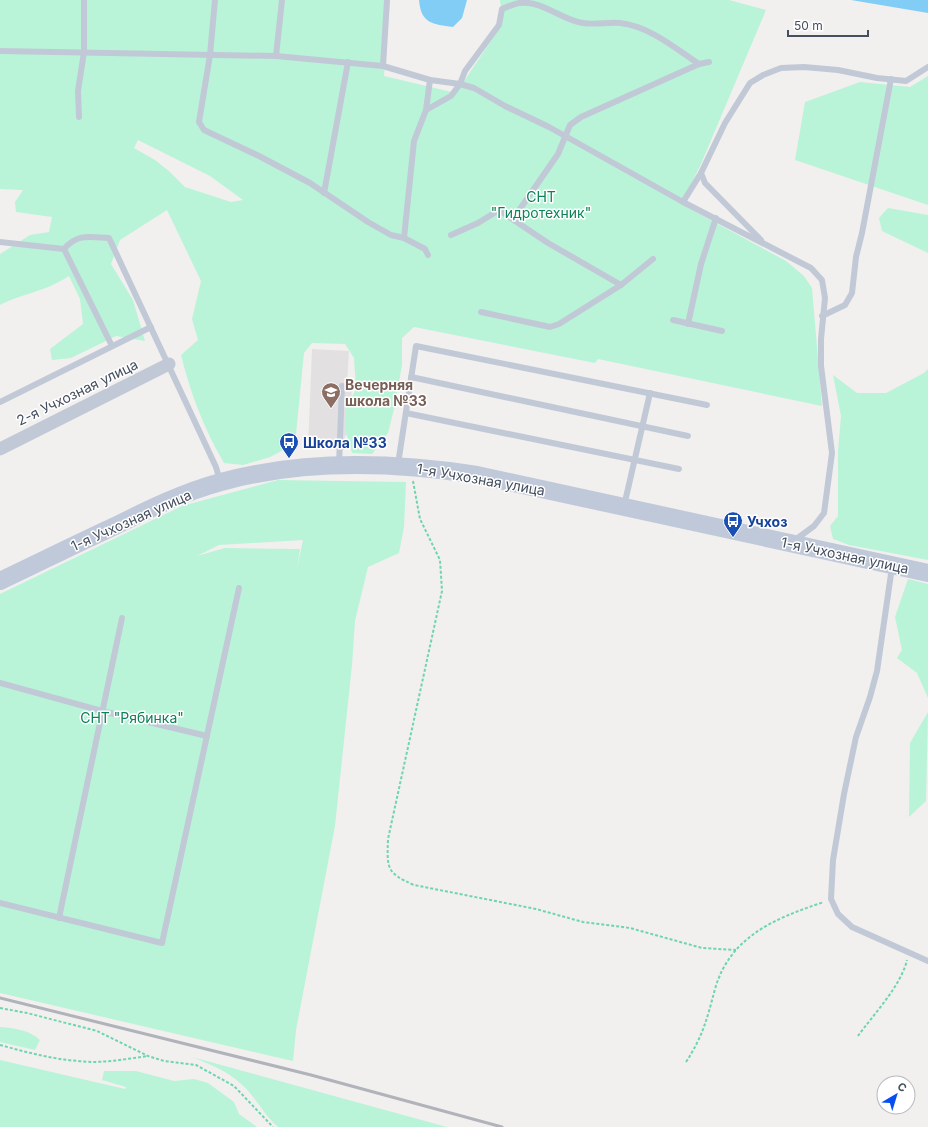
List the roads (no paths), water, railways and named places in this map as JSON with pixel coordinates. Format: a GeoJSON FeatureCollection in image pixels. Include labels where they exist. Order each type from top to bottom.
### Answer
{"type":"FeatureCollection","features":[{"type":"Feature","properties":{"kind":"street","name":"2-я Учхозная улица"},"geometry":{"type":"LineString","coordinates":[[0,448],[169,364]]}},
{"type":"Feature","properties":{"kind":"street","name":"1-я Учхозная улица"},"geometry":{"type":"LineString","coordinates":[[0,581],[158,505],[220,482],[295,468],[339,466],[404,466],[477,475],[928,573]]}},
{"type":"Feature","properties":{"kind":"lane"},"geometry":{"type":"LineString","coordinates":[[79,118],[78,91],[84,52],[84,0]]}},
{"type":"Feature","properties":{"kind":"lane"},"geometry":{"type":"LineString","coordinates":[[215,0],[210,55],[199,122],[204,130],[259,156],[310,183],[391,235],[404,238],[425,249],[428,255]]}},
{"type":"Feature","properties":{"kind":"lane"},"geometry":{"type":"LineString","coordinates":[[276,56],[282,0]]}},
{"type":"Feature","properties":{"kind":"lane"},"geometry":{"type":"LineString","coordinates":[[383,66],[387,0]]}},
{"type":"Feature","properties":{"kind":"lane"},"geometry":{"type":"LineString","coordinates":[[426,110],[450,96],[460,84],[465,71],[499,25],[502,9],[519,3],[536,4],[567,18],[584,23],[621,23],[637,27],[663,39],[699,64]]}},
{"type":"Feature","properties":{"kind":"lane"},"geometry":{"type":"LineString","coordinates":[[0,51],[276,56],[383,66],[430,80],[460,84],[474,88],[505,106],[567,137],[683,202],[764,242],[811,268],[822,280],[825,298],[822,316],[821,366],[832,453],[824,512],[814,526],[803,536],[789,543]]}},
{"type":"Feature","properties":{"kind":"lane"},"geometry":{"type":"LineString","coordinates":[[324,193],[348,62]]}},
{"type":"Feature","properties":{"kind":"lane"},"geometry":{"type":"LineString","coordinates":[[513,219],[558,154],[567,137],[570,125],[581,117],[699,64],[709,62]]}},
{"type":"Feature","properties":{"kind":"lane"},"geometry":{"type":"LineString","coordinates":[[683,202],[701,173],[725,123],[750,83],[763,75],[781,68],[804,67],[838,70],[906,81],[928,67]]}},
{"type":"Feature","properties":{"kind":"lane"},"geometry":{"type":"LineString","coordinates":[[822,316],[845,305],[852,293],[856,257],[862,233],[891,79]]}},
{"type":"Feature","properties":{"kind":"lane"},"geometry":{"type":"LineString","coordinates":[[404,238],[414,141],[426,110],[430,80]]}},
{"type":"Feature","properties":{"kind":"lane"},"geometry":{"type":"LineString","coordinates":[[701,173],[705,183],[764,242]]}},
{"type":"Feature","properties":{"kind":"lane"},"geometry":{"type":"LineString","coordinates":[[451,235],[478,223],[499,210],[548,243],[621,286]]}},
{"type":"Feature","properties":{"kind":"lane"},"geometry":{"type":"LineString","coordinates":[[688,324],[701,264],[716,218]]}},
{"type":"Feature","properties":{"kind":"lane"},"geometry":{"type":"LineString","coordinates":[[64,250],[72,240],[81,237],[110,238],[216,466],[220,482]]}},
{"type":"Feature","properties":{"kind":"lane"},"geometry":{"type":"LineString","coordinates":[[0,242],[64,250]]}},
{"type":"Feature","properties":{"kind":"lane"},"geometry":{"type":"LineString","coordinates":[[64,250],[112,346]]}},
{"type":"Feature","properties":{"kind":"lane"},"geometry":{"type":"LineString","coordinates":[[481,312],[550,327],[559,324],[621,286],[653,259]]}},
{"type":"Feature","properties":{"kind":"lane"},"geometry":{"type":"LineString","coordinates":[[673,320],[722,331]]}},
{"type":"Feature","properties":{"kind":"lane"},"geometry":{"type":"LineString","coordinates":[[0,402],[151,327]]}},
{"type":"Feature","properties":{"kind":"lane"},"geometry":{"type":"LineString","coordinates":[[404,466],[406,413],[416,346],[707,405]]}},
{"type":"Feature","properties":{"kind":"lane"},"geometry":{"type":"LineString","coordinates":[[411,377],[688,436]]}},
{"type":"Feature","properties":{"kind":"lane"},"geometry":{"type":"LineString","coordinates":[[339,466],[342,386]]}},
{"type":"Feature","properties":{"kind":"lane"},"geometry":{"type":"LineString","coordinates":[[624,507],[636,460],[650,393]]}},
{"type":"Feature","properties":{"kind":"lane"},"geometry":{"type":"LineString","coordinates":[[406,413],[679,469]]}},
{"type":"Feature","properties":{"kind":"lane"},"geometry":{"type":"LineString","coordinates":[[892,565],[876,671],[870,697],[856,737],[844,794],[833,860],[831,899],[838,914],[852,927],[928,961]]}},
{"type":"Feature","properties":{"kind":"lane"},"geometry":{"type":"LineString","coordinates":[[0,903],[162,943],[239,588]]}},
{"type":"Feature","properties":{"kind":"lane"},"geometry":{"type":"LineString","coordinates":[[59,918],[122,618]]}},
{"type":"Feature","properties":{"kind":"lane"},"geometry":{"type":"LineString","coordinates":[[0,683],[102,711],[207,736]]}},
{"type":"Feature","properties":{"kind":"water"},"geometry":{"type":"Polygon","coordinates":[[[419,0],[467,0],[462,18],[453,27],[440,25],[425,18],[420,8],[419,0]]]}},
{"type":"Feature","properties":{"kind":"water"},"geometry":{"type":"Polygon","coordinates":[[[851,0],[928,0],[928,13],[851,0]]]}},
{"type":"Feature","properties":{"kind":"railway"},"geometry":{"type":"LineString","coordinates":[[0,998],[311,1075],[502,1127]]}},
{"type":"Feature","properties":{"kind":"place","name":"Вечерняя школа №33"},"geometry":{"type":"Point","coordinates":[331,409]}},
{"type":"Feature","properties":{"kind":"place","name":"Школа №33"},"geometry":{"type":"Point","coordinates":[289,459]}},
{"type":"Feature","properties":{"kind":"place","name":"Учхоз"},"geometry":{"type":"Point","coordinates":[733,538]}},
{"type":"Feature","properties":{"kind":"park label","name":"СНТ \"Гидротехник\""},"geometry":{"type":"Point","coordinates":[541,204]}},
{"type":"Feature","properties":{"kind":"park label","name":"СНТ \"Рябинка\""},"geometry":{"type":"Point","coordinates":[132,717]}}]}
